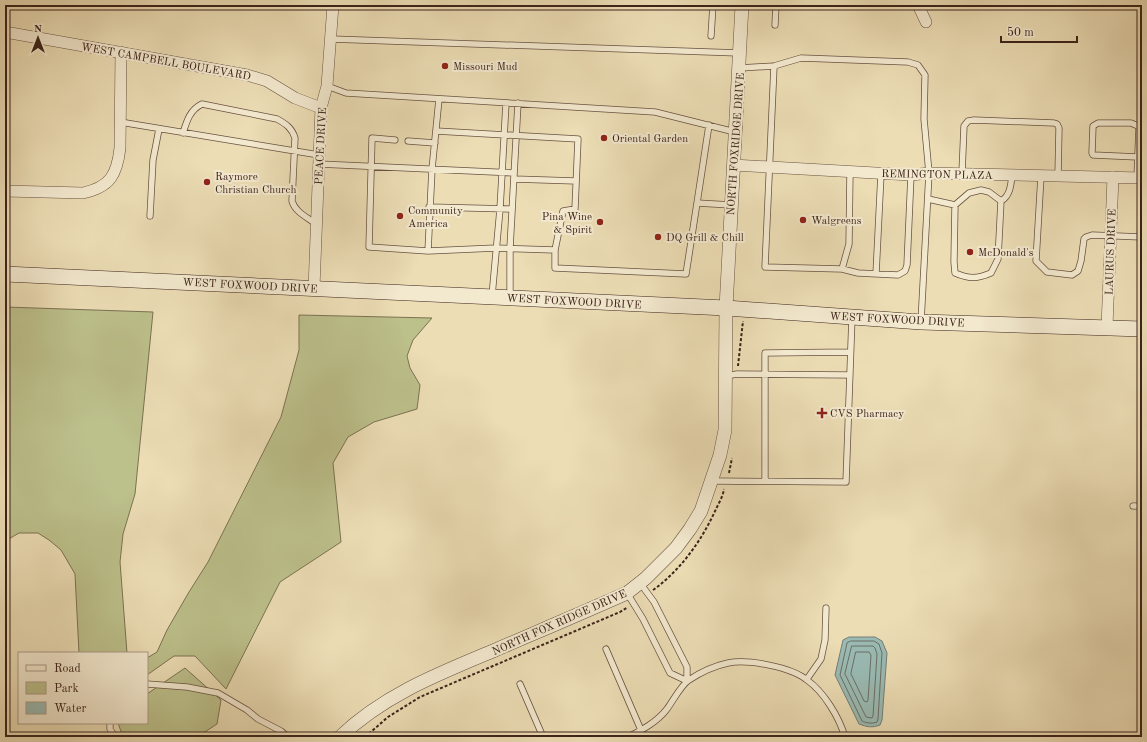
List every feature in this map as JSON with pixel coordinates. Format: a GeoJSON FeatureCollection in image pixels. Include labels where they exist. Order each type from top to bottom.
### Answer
{"type":"FeatureCollection","features":[{"type":"Feature","properties":{"kind":"main road","name":"WEST FOXWOOD DRIVE"},"geometry":{"type":"LineString","coordinates":[[5,274],[726,308],[921,322],[1142,329]]}},
{"type":"Feature","properties":{"kind":"street","name":"PEACE DRIVE"},"geometry":{"type":"LineString","coordinates":[[314,288],[322,108],[327,86],[333,5]]}},
{"type":"Feature","properties":{"kind":"street","name":"NORTH FOXRIDGE DRIVE"},"geometry":{"type":"LineString","coordinates":[[726,308],[733,165],[740,68],[742,5]]}},
{"type":"Feature","properties":{"kind":"street"},"geometry":{"type":"LineString","coordinates":[[918,5],[926,22]]}},
{"type":"Feature","properties":{"kind":"street","name":"WEST CAMPBELL BOULEVARD"},"geometry":{"type":"LineString","coordinates":[[5,32],[247,75],[267,81],[295,98],[322,108]]}},
{"type":"Feature","properties":{"kind":"street"},"geometry":{"type":"LineString","coordinates":[[5,191],[83,193],[104,186],[112,176],[120,148],[121,52]]}},
{"type":"Feature","properties":{"kind":"street","name":"REMINGTON PLAZA"},"geometry":{"type":"LineString","coordinates":[[733,165],[911,175],[929,173],[1140,178]]}},
{"type":"Feature","properties":{"kind":"street","name":"LAURUS DRIVE"},"geometry":{"type":"LineString","coordinates":[[1107,327],[1113,177]]}},
{"type":"Feature","properties":{"kind":"street","name":"NORTH FOX RIDGE DRIVE"},"geometry":{"type":"LineString","coordinates":[[340,737],[376,707],[442,672],[630,598],[644,589],[690,529],[701,511],[720,455],[725,430],[732,375],[726,308]]}},
{"type":"Feature","properties":{"kind":"lane"},"geometry":{"type":"LineString","coordinates":[[711,36],[713,5]]}},
{"type":"Feature","properties":{"kind":"lane"},"geometry":{"type":"LineString","coordinates":[[775,26],[776,5]]}},
{"type":"Feature","properties":{"kind":"lane"},"geometry":{"type":"LineString","coordinates":[[331,39],[740,53]]}},
{"type":"Feature","properties":{"kind":"lane"},"geometry":{"type":"LineString","coordinates":[[740,68],[774,66],[801,58],[908,62],[918,65],[925,75],[924,119],[929,173],[921,322]]}},
{"type":"Feature","properties":{"kind":"lane"},"geometry":{"type":"LineString","coordinates":[[774,66],[765,267],[842,269],[858,273],[898,275],[905,271],[907,265],[911,175]]}},
{"type":"Feature","properties":{"kind":"lane"},"geometry":{"type":"LineString","coordinates":[[327,86],[346,93],[655,112],[735,132]]}},
{"type":"Feature","properties":{"kind":"lane"},"geometry":{"type":"LineString","coordinates":[[428,251],[429,207],[439,99]]}},
{"type":"Feature","properties":{"kind":"lane"},"geometry":{"type":"LineString","coordinates":[[492,297],[500,209],[506,103]]}},
{"type":"Feature","properties":{"kind":"lane"},"geometry":{"type":"LineString","coordinates":[[510,298],[510,248],[518,103]]}},
{"type":"Feature","properties":{"kind":"lane"},"geometry":{"type":"LineString","coordinates":[[183,133],[190,113],[195,107],[202,104],[277,118],[286,124],[293,131],[295,138],[293,205],[296,210],[316,224]]}},
{"type":"Feature","properties":{"kind":"lane"},"geometry":{"type":"LineString","coordinates":[[962,174],[964,126],[968,121],[992,120],[1057,124],[1059,128],[1058,176]]}},
{"type":"Feature","properties":{"kind":"lane"},"geometry":{"type":"LineString","coordinates":[[120,122],[295,151],[319,160],[370,166],[502,172],[514,176],[576,181]]}},
{"type":"Feature","properties":{"kind":"lane"},"geometry":{"type":"LineString","coordinates":[[1138,156],[1093,155],[1093,126],[1098,123],[1136,124],[1139,128],[1138,156],[1140,178]]}},
{"type":"Feature","properties":{"kind":"lane"},"geometry":{"type":"LineString","coordinates":[[436,131],[578,139],[575,209],[563,211],[555,250],[555,268],[686,274],[709,125]]}},
{"type":"Feature","properties":{"kind":"lane"},"geometry":{"type":"LineString","coordinates":[[150,216],[154,160],[159,129]]}},
{"type":"Feature","properties":{"kind":"lane"},"geometry":{"type":"LineString","coordinates":[[395,140],[372,138],[370,166],[369,248],[428,251],[496,248],[555,250]]}},
{"type":"Feature","properties":{"kind":"lane"},"geometry":{"type":"LineString","coordinates":[[408,141],[435,143]]}},
{"type":"Feature","properties":{"kind":"lane"},"geometry":{"type":"LineString","coordinates":[[842,269],[848,244],[850,172]]}},
{"type":"Feature","properties":{"kind":"lane"},"geometry":{"type":"LineString","coordinates":[[876,274],[882,174]]}},
{"type":"Feature","properties":{"kind":"lane"},"geometry":{"type":"LineString","coordinates":[[1001,201],[1005,199],[1009,191],[1012,175]]}},
{"type":"Feature","properties":{"kind":"lane"},"geometry":{"type":"LineString","coordinates":[[1041,176],[1036,261],[1048,272],[1072,275],[1078,271],[1082,261],[1084,239],[1086,237],[1092,235],[1142,237]]}},
{"type":"Feature","properties":{"kind":"lane"},"geometry":{"type":"LineString","coordinates":[[981,190],[989,192],[1001,201],[998,258],[991,273],[982,277],[966,278],[955,273],[955,205],[969,193],[981,190]]}},
{"type":"Feature","properties":{"kind":"lane"},"geometry":{"type":"LineString","coordinates":[[928,200],[955,205]]}},
{"type":"Feature","properties":{"kind":"lane"},"geometry":{"type":"LineString","coordinates":[[697,203],[731,205]]}},
{"type":"Feature","properties":{"kind":"lane"},"geometry":{"type":"LineString","coordinates":[[429,207],[512,209]]}},
{"type":"Feature","properties":{"kind":"lane"},"geometry":{"type":"LineString","coordinates":[[712,481],[846,482],[852,317]]}},
{"type":"Feature","properties":{"kind":"lane"},"geometry":{"type":"LineString","coordinates":[[765,481],[765,353],[850,352]]}},
{"type":"Feature","properties":{"kind":"lane"},"geometry":{"type":"LineString","coordinates":[[732,375],[850,375]]}},
{"type":"Feature","properties":{"kind":"lane"},"geometry":{"type":"LineString","coordinates":[[1133,506],[1142,506]]}},
{"type":"Feature","properties":{"kind":"lane"},"geometry":{"type":"LineString","coordinates":[[644,589],[654,602],[687,667],[688,681]]}},
{"type":"Feature","properties":{"kind":"lane"},"geometry":{"type":"LineString","coordinates":[[630,598],[670,672],[688,681]]}},
{"type":"Feature","properties":{"kind":"lane"},"geometry":{"type":"LineString","coordinates":[[807,680],[821,659],[825,640],[826,608]]}},
{"type":"Feature","properties":{"kind":"lane"},"geometry":{"type":"LineString","coordinates":[[606,649],[641,730]]}},
{"type":"Feature","properties":{"kind":"lane"},"geometry":{"type":"LineString","coordinates":[[628,737],[647,727],[666,710],[688,681],[709,669],[729,663],[746,662],[790,671],[807,680],[829,703],[845,737]]}},
{"type":"Feature","properties":{"kind":"lane"},"geometry":{"type":"LineString","coordinates":[[148,684],[187,687],[218,692],[247,710],[258,719],[281,731],[288,737]]}},
{"type":"Feature","properties":{"kind":"lane"},"geometry":{"type":"LineString","coordinates":[[520,684],[542,737]]}},
{"type":"Feature","properties":{"kind":"lane"},"geometry":{"type":"LineString","coordinates":[[110,724],[110,729],[115,737]]}},
{"type":"Feature","properties":{"kind":"path"},"geometry":{"type":"LineString","coordinates":[[732,375],[743,327],[743,309]]}},
{"type":"Feature","properties":{"kind":"path"},"geometry":{"type":"LineString","coordinates":[[644,589],[660,585],[686,558],[706,530],[723,493],[732,457]]}},
{"type":"Feature","properties":{"kind":"path"},"geometry":{"type":"LineString","coordinates":[[365,737],[388,718],[420,698],[620,612],[630,598]]}},
{"type":"Feature","properties":{"kind":"green space"},"geometry":{"type":"Polygon","coordinates":[[[5,307],[153,312],[135,494],[123,534],[120,562],[127,652],[79,652],[75,574],[61,550],[38,533],[19,533],[7,540],[5,544],[5,307]]]}},
{"type":"Feature","properties":{"kind":"green space"},"geometry":{"type":"Polygon","coordinates":[[[299,315],[432,318],[413,340],[407,356],[410,368],[420,385],[417,409],[374,422],[348,437],[333,463],[341,542],[280,582],[226,689],[195,656],[174,656],[148,674],[148,657],[157,652],[167,630],[208,562],[281,417],[299,350],[299,315]]]}},
{"type":"Feature","properties":{"kind":"green space"},"geometry":{"type":"Polygon","coordinates":[[[185,668],[221,700],[217,724],[197,737],[123,737],[118,724],[148,724],[148,693],[185,668]]]}},
{"type":"Feature","properties":{"kind":"water"},"geometry":{"type":"Polygon","coordinates":[[[849,637],[875,637],[882,641],[887,653],[882,720],[880,725],[874,727],[859,724],[835,675],[843,640],[849,637]]]}},
{"type":"Feature","properties":{"kind":"place","name":"Missouri Mud"},"geometry":{"type":"Point","coordinates":[445,66]}},
{"type":"Feature","properties":{"kind":"place","name":"Oriental Garden"},"geometry":{"type":"Point","coordinates":[604,138]}},
{"type":"Feature","properties":{"kind":"place","name":"Raymore Christian Church"},"geometry":{"type":"Point","coordinates":[207,182]}},
{"type":"Feature","properties":{"kind":"place","name":"Community America"},"geometry":{"type":"Point","coordinates":[400,216]}},
{"type":"Feature","properties":{"kind":"place","name":"Walgreens"},"geometry":{"type":"Point","coordinates":[803,220]}},
{"type":"Feature","properties":{"kind":"place","name":"Pina Wine & Spirit"},"geometry":{"type":"Point","coordinates":[600,222]}},
{"type":"Feature","properties":{"kind":"place","name":"DQ Grill & Chill"},"geometry":{"type":"Point","coordinates":[658,237]}},
{"type":"Feature","properties":{"kind":"place","name":"McDonald's"},"geometry":{"type":"Point","coordinates":[970,252]}},
{"type":"Feature","properties":{"kind":"place","name":"CVS Pharmacy"},"geometry":{"type":"Point","coordinates":[822,413]}}]}
